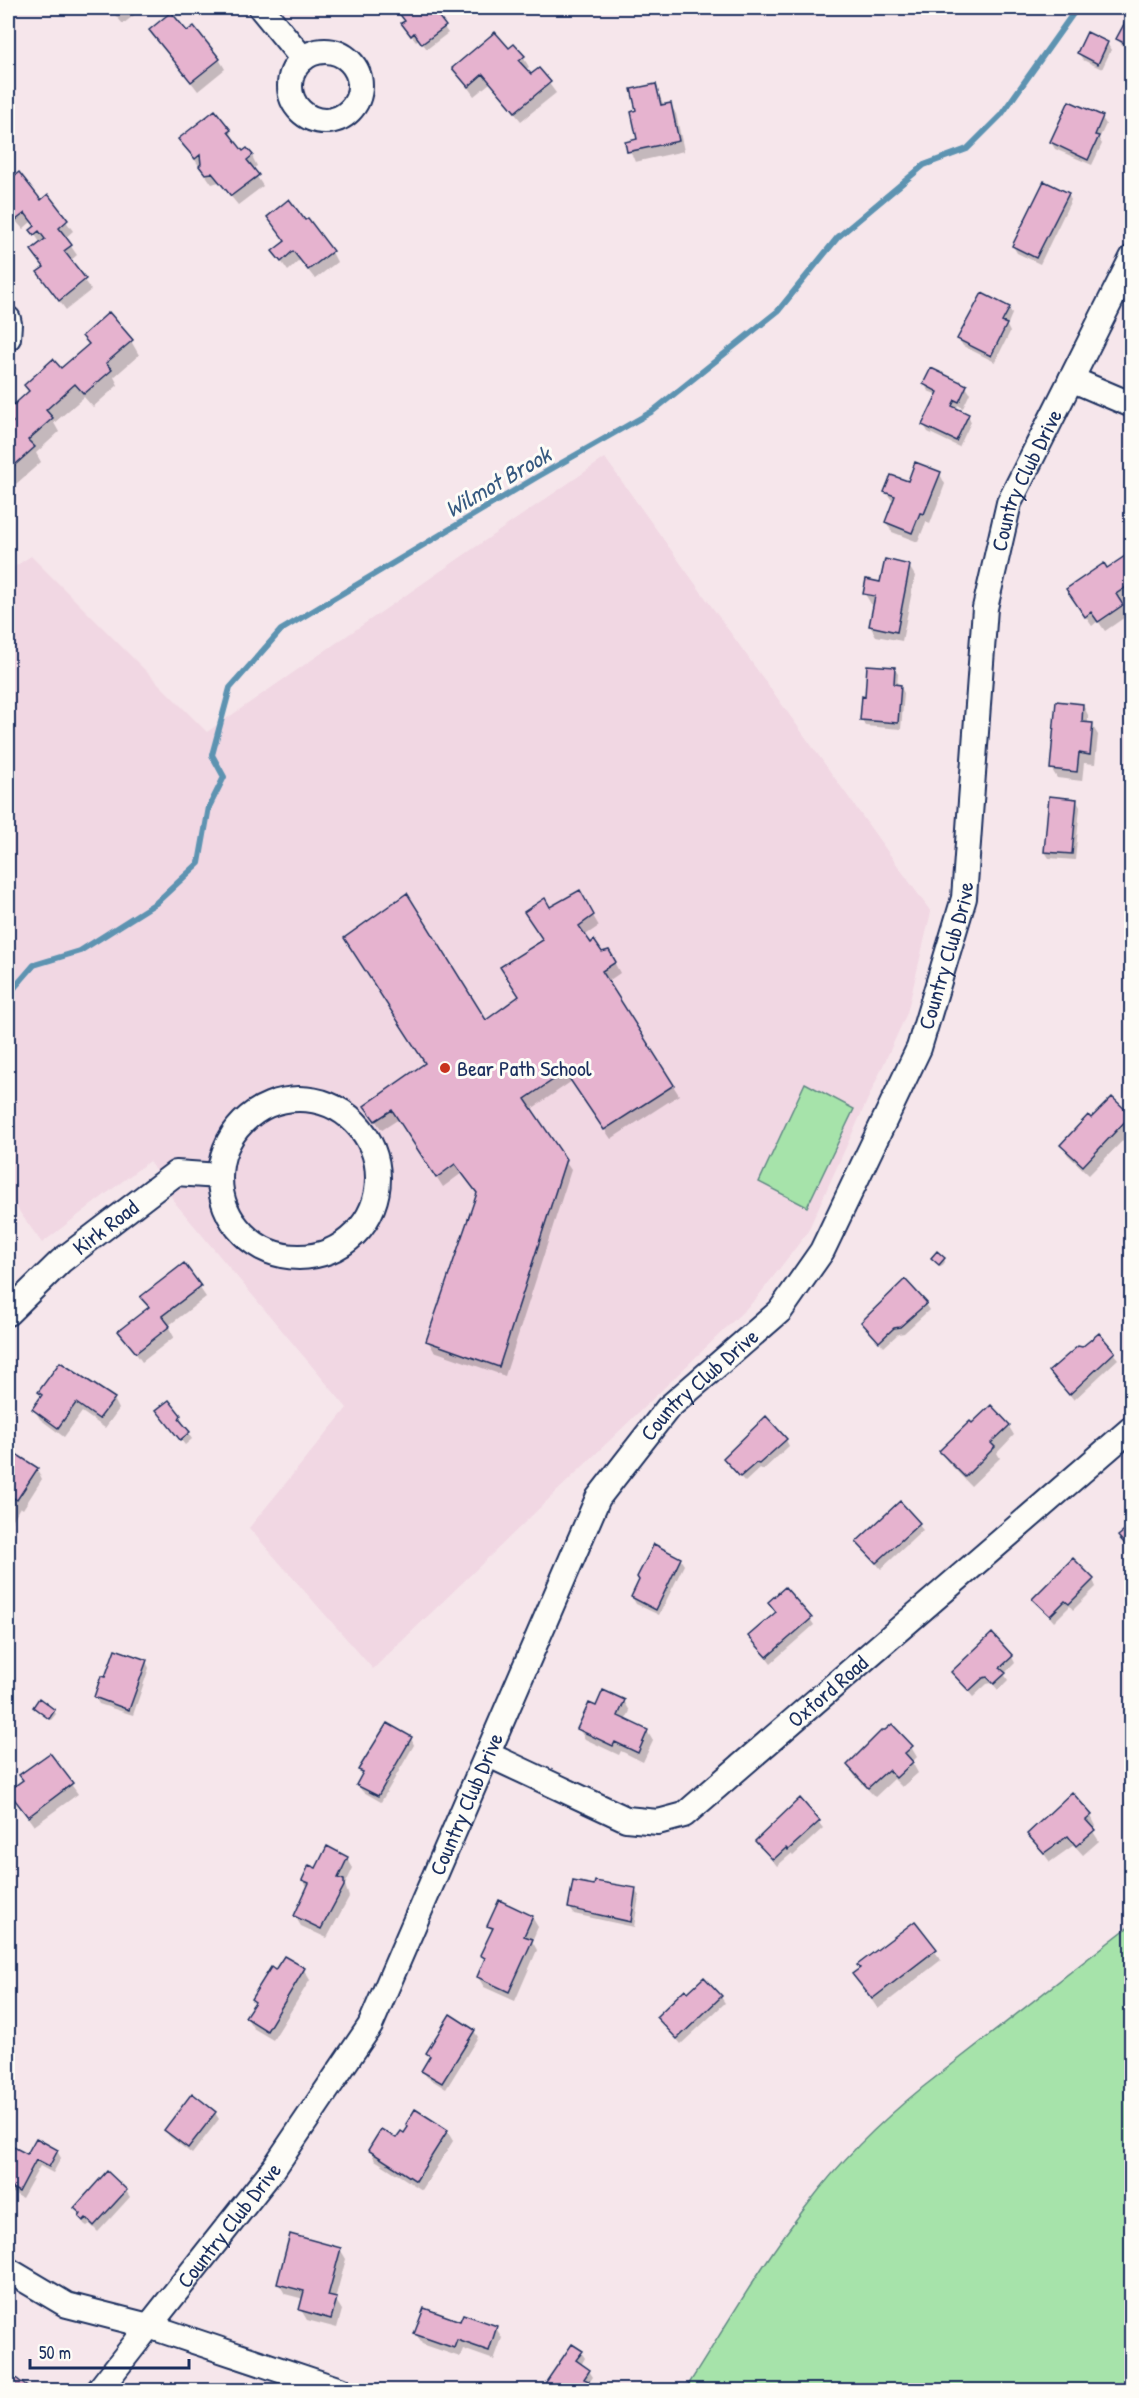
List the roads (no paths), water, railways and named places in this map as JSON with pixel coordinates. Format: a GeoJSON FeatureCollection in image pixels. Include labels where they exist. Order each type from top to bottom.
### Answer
{"type":"FeatureCollection","features":[{"type":"Feature","properties":{"kind":"street"},"geometry":{"type":"LineString","coordinates":[[261,8],[303,59]]}},
{"type":"Feature","properties":{"kind":"street","name":"Country Club Drive"},"geometry":{"type":"LineString","coordinates":[[99,2391],[274,2169],[370,2025],[489,1755],[598,1498],[668,1408],[780,1311],[822,1251],[919,1048],[964,898],[985,608],[1009,503],[1131,258]]}},
{"type":"Feature","properties":{"kind":"street"},"geometry":{"type":"LineString","coordinates":[[8,319],[8,338]]}},
{"type":"Feature","properties":{"kind":"street"},"geometry":{"type":"LineString","coordinates":[[1071,379],[1131,405]]}},
{"type":"Feature","properties":{"kind":"street"},"geometry":{"type":"LineString","coordinates":[[301,1099],[325,1104],[347,1116],[353,1122],[364,1134],[375,1156],[378,1181],[373,1208],[358,1231],[337,1248],[310,1257],[283,1256],[258,1246],[237,1227],[228,1211],[224,1203],[219,1176],[224,1152],[236,1130],[254,1113],[276,1102],[301,1099]]}},
{"type":"Feature","properties":{"kind":"street","name":"Kirk Road"},"geometry":{"type":"LineString","coordinates":[[8,1313],[61,1261],[176,1173],[219,1176]]}},
{"type":"Feature","properties":{"kind":"street","name":"Oxford Road"},"geometry":{"type":"LineString","coordinates":[[489,1755],[626,1819],[658,1822],[684,1815],[1131,1428]]}},
{"type":"Feature","properties":{"kind":"street"},"geometry":{"type":"LineString","coordinates":[[8,2270],[67,2305],[149,2326],[340,2391]]}},
{"type":"Feature","properties":{"kind":"waterway","name":"Wilmot Brook"},"geometry":{"type":"LineString","coordinates":[[8,995],[34,965],[80,951],[156,903],[199,863],[209,807],[224,777],[212,755],[230,688],[281,630],[537,477],[653,411],[778,311],[838,237],[924,165],[967,149],[1001,115],[1077,8]]}},
{"type":"Feature","properties":{"kind":"place","name":"Bear Path School"},"geometry":{"type":"Point","coordinates":[445,1068]}}]}
